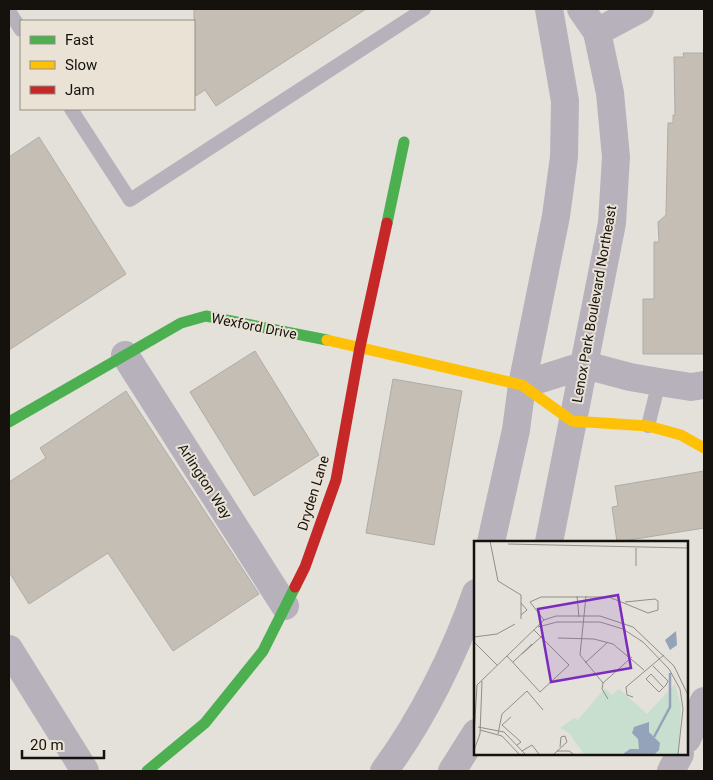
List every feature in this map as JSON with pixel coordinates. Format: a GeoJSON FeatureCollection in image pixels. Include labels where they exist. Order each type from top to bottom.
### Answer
{"type":"FeatureCollection","features":[{"type":"Feature","properties":{"kind":"street"},"geometry":{"type":"LineString","coordinates":[[491,541],[516,430],[522,385],[556,216],[564,157],[565,101],[549,9]]}},
{"type":"Feature","properties":{"kind":"street","name":"Lenox Park Boulevard Northeast"},"geometry":{"type":"LineString","coordinates":[[549,541],[612,223],[616,157],[610,93],[597,32],[581,9]]}},
{"type":"Feature","properties":{"kind":"street"},"geometry":{"type":"LineString","coordinates":[[597,32],[640,9]]}},
{"type":"Feature","properties":{"kind":"street","name":"Dryden Lane"},"geometry":{"type":"LineString","coordinates":[[147,771],[205,723],[263,651],[305,567],[336,480],[360,347],[404,142]]}},
{"type":"Feature","properties":{"kind":"street","name":"Wexford Drive"},"geometry":{"type":"LineString","coordinates":[[9,422],[181,322],[206,316],[360,347],[522,385]]}},
{"type":"Feature","properties":{"kind":"street","name":"Arlington Way"},"geometry":{"type":"LineString","coordinates":[[125,355],[285,606]]}},
{"type":"Feature","properties":{"kind":"street"},"geometry":{"type":"LineString","coordinates":[[522,385],[584,365],[630,377],[659,382],[690,387],[704,385]]}},
{"type":"Feature","properties":{"kind":"street"},"geometry":{"type":"LineString","coordinates":[[522,385],[572,421],[648,426],[681,435],[704,448]]}},
{"type":"Feature","properties":{"kind":"street"},"geometry":{"type":"LineString","coordinates":[[384,771],[424,709],[464,626],[474,598]]}},
{"type":"Feature","properties":{"kind":"street"},"geometry":{"type":"LineString","coordinates":[[9,649],[85,771]]}},
{"type":"Feature","properties":{"kind":"street"},"geometry":{"type":"LineString","coordinates":[[688,737],[704,701]]}},
{"type":"Feature","properties":{"kind":"street"},"geometry":{"type":"LineString","coordinates":[[452,771],[474,736]]}},
{"type":"Feature","properties":{"kind":"street"},"geometry":{"type":"LineString","coordinates":[[671,771],[679,755]]}},
{"type":"Feature","properties":{"kind":"lane"},"geometry":{"type":"LineString","coordinates":[[72,110],[130,200],[424,9]]}},
{"type":"Feature","properties":{"kind":"lane"},"geometry":{"type":"LineString","coordinates":[[9,11],[20,28]]}},
{"type":"Feature","properties":{"kind":"lane"},"geometry":{"type":"LineString","coordinates":[[648,426],[659,382]]}},
{"type":"Feature","properties":{"kind":"building"},"geometry":{"type":"Polygon","coordinates":[[[194,9],[366,9],[216,106],[205,90],[195,96],[194,9]]]}},
{"type":"Feature","properties":{"kind":"building"},"geometry":{"type":"Polygon","coordinates":[[[683,53],[704,53],[704,354],[643,354],[643,299],[654,299],[654,242],[659,242],[658,222],[666,215],[668,123],[673,123],[673,115],[675,115],[674,57],[684,57],[683,53]]]}},
{"type":"Feature","properties":{"kind":"building"},"geometry":{"type":"Polygon","coordinates":[[[39,137],[126,274],[9,350],[9,157],[39,137]]]}},
{"type":"Feature","properties":{"kind":"building"},"geometry":{"type":"Polygon","coordinates":[[[255,351],[319,455],[254,496],[190,392],[255,351]]]}},
{"type":"Feature","properties":{"kind":"building"},"geometry":{"type":"Polygon","coordinates":[[[393,379],[462,391],[434,545],[366,533],[393,379]]]}},
{"type":"Feature","properties":{"kind":"building"},"geometry":{"type":"Polygon","coordinates":[[[126,391],[259,594],[173,651],[108,553],[29,604],[9,572],[9,482],[46,458],[40,448],[126,391]]]}},
{"type":"Feature","properties":{"kind":"building"},"geometry":{"type":"Polygon","coordinates":[[[704,471],[704,528],[617,541],[612,507],[618,506],[615,486],[704,471]]]}},
{"type":"Feature","properties":{"kind":"traffic: fast"},"geometry":{"type":"LineString","coordinates":[[387,223],[404,142]]}},
{"type":"Feature","properties":{"kind":"traffic: fast"},"geometry":{"type":"LineString","coordinates":[[9,422],[181,323],[206,316],[327,340]]}},
{"type":"Feature","properties":{"kind":"traffic: fast"},"geometry":{"type":"LineString","coordinates":[[147,771],[205,723],[263,651],[295,587]]}},
{"type":"Feature","properties":{"kind":"traffic: slow"},"geometry":{"type":"LineString","coordinates":[[327,340],[522,385],[572,421],[648,426],[681,435],[704,448]]}},
{"type":"Feature","properties":{"kind":"traffic: jam"},"geometry":{"type":"LineString","coordinates":[[295,587],[305,567],[336,480],[360,347],[387,223]]}}]}
